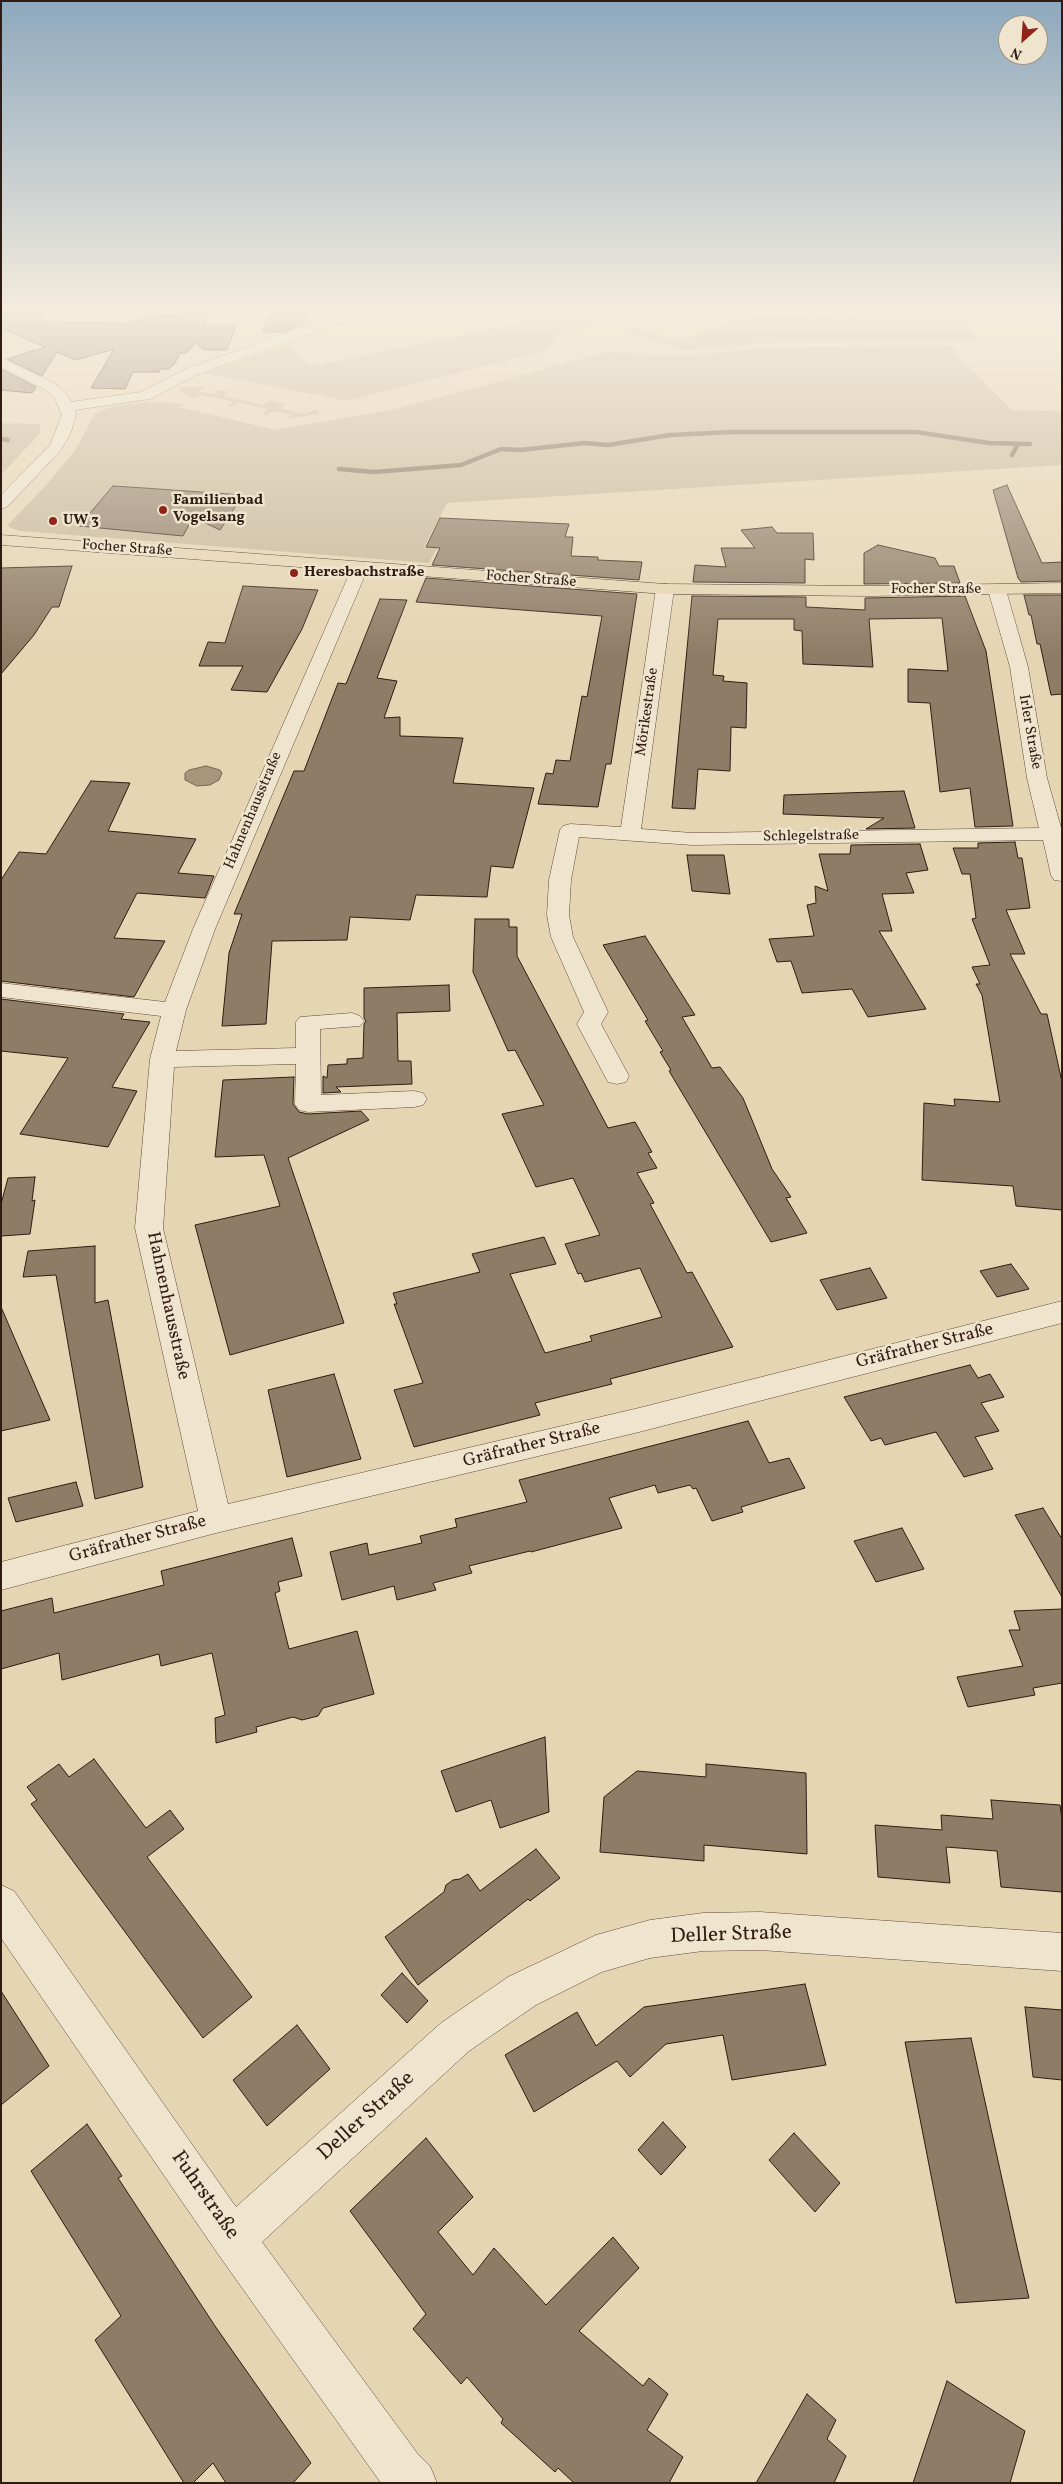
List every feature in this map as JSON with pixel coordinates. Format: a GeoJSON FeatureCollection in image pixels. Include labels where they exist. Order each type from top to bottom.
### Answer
{"type":"FeatureCollection","features":[{"type":"Feature","properties":{"kind":"main road","name":"Focher Straße"},"geometry":{"type":"LineString","coordinates":[[1,540],[360,568],[665,589],[996,590],[1062,588]]}},
{"type":"Feature","properties":{"kind":"street"},"geometry":{"type":"LineString","coordinates":[[1,504],[56,446],[64,432],[66,424]]}},
{"type":"Feature","properties":{"kind":"street","name":"Hahnenhausstraße"},"geometry":{"type":"LineString","coordinates":[[216,1520],[149,1228],[162,1059],[174,1010],[228,871],[360,568]]}},
{"type":"Feature","properties":{"kind":"street","name":"Mörikestraße"},"geometry":{"type":"LineString","coordinates":[[630,835],[665,589]]}},
{"type":"Feature","properties":{"kind":"street","name":"Irler Straße"},"geometry":{"type":"LineString","coordinates":[[996,590],[1018,667],[1037,778],[1062,875]]}},
{"type":"Feature","properties":{"kind":"street","name":"Schlegelstraße"},"geometry":{"type":"LineString","coordinates":[[617,1076],[589,1024],[596,1012],[562,938],[558,915],[560,880],[570,830],[692,839],[1052,834]]}},
{"type":"Feature","properties":{"kind":"street"},"geometry":{"type":"LineString","coordinates":[[1,990],[174,1010]]}},
{"type":"Feature","properties":{"kind":"street"},"geometry":{"type":"LineString","coordinates":[[352,1021],[308,1022],[306,1056],[308,1104],[414,1099]]}},
{"type":"Feature","properties":{"kind":"street"},"geometry":{"type":"LineString","coordinates":[[162,1059],[306,1056]]}},
{"type":"Feature","properties":{"kind":"street","name":"Gräfrather Straße"},"geometry":{"type":"LineString","coordinates":[[1,1576],[216,1520],[620,1424],[1062,1312]]}},
{"type":"Feature","properties":{"kind":"street","name":"Fuhrstraße"},"geometry":{"type":"LineString","coordinates":[[1,1904],[233,2239],[400,2470],[413,2483]]}},
{"type":"Feature","properties":{"kind":"street","name":"Deller Straße"},"geometry":{"type":"LineString","coordinates":[[233,2239],[455,2037],[522,1991],[596,1954],[650,1940],[702,1932],[760,1930],[1062,1952]]}},
{"type":"Feature","properties":{"kind":"shaded area"},"geometry":{"type":"Polygon","coordinates":[[[1,424],[40,424],[40,433],[2,474],[1,424]]]}},
{"type":"Feature","properties":{"kind":"shaded area"},"geometry":{"type":"Polygon","coordinates":[[[89,424],[250,424],[275,430],[310,424],[1062,424],[1062,465],[447,503],[424,547],[437,548],[429,563],[20,531],[8,525],[48,483],[76,449],[89,424]]]}},
{"type":"Feature","properties":{"kind":"shaded area"},"geometry":{"type":"Polygon","coordinates":[[[206,766],[220,770],[222,773],[219,780],[210,785],[197,786],[185,780],[185,773],[189,770],[206,766]]]}},
{"type":"Feature","properties":{"kind":"building"},"geometry":{"type":"Polygon","coordinates":[[[1007,485],[1042,563],[1062,562],[1062,581],[1021,582],[1018,578],[993,490],[1007,485]]]}},
{"type":"Feature","properties":{"kind":"building","name":"Familienbad Vogelsang"},"geometry":{"type":"Polygon","coordinates":[[[113,486],[243,495],[220,530],[193,517],[183,536],[79,526],[113,486]]]}},
{"type":"Feature","properties":{"kind":"building"},"geometry":{"type":"Polygon","coordinates":[[[440,518],[569,524],[565,537],[573,537],[571,556],[598,557],[598,560],[642,562],[639,580],[432,565],[440,548],[426,547],[440,518]]]}},
{"type":"Feature","properties":{"kind":"building"},"geometry":{"type":"Polygon","coordinates":[[[772,527],[777,533],[813,533],[814,560],[805,559],[805,583],[693,582],[695,565],[726,567],[721,548],[755,548],[741,530],[772,527]]]}},
{"type":"Feature","properties":{"kind":"building"},"geometry":{"type":"Polygon","coordinates":[[[878,545],[935,558],[939,566],[954,566],[960,583],[864,584],[864,553],[878,545]]]}},
{"type":"Feature","properties":{"kind":"building"},"geometry":{"type":"Polygon","coordinates":[[[72,566],[59,607],[52,607],[34,635],[1,674],[1,568],[72,566]]]}},
{"type":"Feature","properties":{"kind":"building"},"geometry":{"type":"Polygon","coordinates":[[[426,578],[637,594],[611,764],[606,764],[598,807],[538,804],[546,773],[553,774],[556,760],[570,761],[582,696],[587,697],[602,616],[416,602],[426,578]]]}},
{"type":"Feature","properties":{"kind":"building"},"geometry":{"type":"Polygon","coordinates":[[[243,586],[318,590],[302,629],[267,692],[231,690],[243,666],[199,666],[208,642],[225,643],[243,586]]]}},
{"type":"Feature","properties":{"kind":"building"},"geometry":{"type":"Polygon","coordinates":[[[1024,595],[1062,595],[1062,694],[1051,695],[1040,644],[1037,644],[1031,615],[1029,615],[1024,595]]]}},
{"type":"Feature","properties":{"kind":"building"},"geometry":{"type":"Polygon","coordinates":[[[692,596],[806,597],[806,607],[865,610],[865,598],[965,596],[986,651],[1013,826],[975,827],[970,788],[940,792],[930,703],[908,702],[908,669],[948,671],[942,618],[869,619],[873,667],[803,664],[802,631],[794,630],[794,619],[718,619],[713,675],[724,676],[723,681],[747,683],[746,728],[731,727],[730,771],[698,769],[695,809],[672,808],[692,596]]]}},
{"type":"Feature","properties":{"kind":"building"},"geometry":{"type":"Polygon","coordinates":[[[380,599],[407,600],[377,678],[397,681],[384,718],[400,717],[400,736],[463,738],[453,783],[534,788],[513,868],[491,866],[487,897],[416,895],[410,920],[350,917],[347,940],[272,941],[266,1024],[222,1026],[229,953],[242,914],[234,914],[294,771],[304,771],[338,683],[346,684],[380,599]]]}},
{"type":"Feature","properties":{"kind":"building"},"geometry":{"type":"Polygon","coordinates":[[[91,781],[130,783],[108,831],[196,839],[178,873],[214,876],[205,898],[137,893],[114,938],[165,941],[134,997],[1,981],[1,880],[19,852],[46,854],[91,781]]]}},
{"type":"Feature","properties":{"kind":"building"},"geometry":{"type":"Polygon","coordinates":[[[904,791],[915,828],[866,829],[884,818],[783,814],[784,795],[904,791]]]}},
{"type":"Feature","properties":{"kind":"building"},"geometry":{"type":"Polygon","coordinates":[[[1015,842],[1018,858],[1022,858],[1030,908],[1006,910],[1025,954],[1010,954],[1041,1014],[1047,1014],[1062,1082],[1062,1210],[1016,1206],[1013,1186],[922,1180],[924,1103],[955,1106],[954,1099],[1000,1102],[982,995],[976,984],[980,984],[972,967],[990,965],[972,919],[976,918],[970,874],[962,874],[953,848],[978,848],[978,843],[1015,842]]]}},
{"type":"Feature","properties":{"kind":"building"},"geometry":{"type":"Polygon","coordinates":[[[920,844],[928,870],[906,873],[914,893],[882,894],[892,931],[879,931],[926,1009],[868,1017],[852,989],[802,993],[791,961],[777,962],[769,939],[814,936],[807,905],[816,903],[815,886],[828,891],[819,854],[850,854],[851,845],[920,844]]]}},
{"type":"Feature","properties":{"kind":"building"},"geometry":{"type":"Polygon","coordinates":[[[687,855],[724,855],[730,894],[692,891],[687,855]]]}},
{"type":"Feature","properties":{"kind":"building"},"geometry":{"type":"Polygon","coordinates":[[[475,919],[509,919],[509,927],[517,927],[517,956],[608,1128],[635,1122],[652,1152],[648,1153],[657,1168],[637,1173],[654,1203],[650,1204],[687,1273],[692,1272],[733,1347],[610,1379],[612,1384],[535,1403],[540,1415],[414,1447],[394,1390],[423,1383],[394,1304],[397,1304],[393,1293],[480,1272],[472,1254],[544,1237],[556,1264],[510,1274],[545,1353],[592,1341],[590,1336],[662,1317],[640,1268],[585,1282],[581,1273],[578,1274],[565,1244],[600,1235],[573,1178],[536,1187],[502,1114],[544,1105],[515,1050],[508,1051],[473,972],[475,919]]]}},
{"type":"Feature","properties":{"kind":"building"},"geometry":{"type":"Polygon","coordinates":[[[645,936],[695,1015],[682,1017],[712,1068],[720,1067],[743,1098],[772,1169],[791,1197],[786,1198],[807,1233],[771,1242],[669,1071],[671,1070],[660,1052],[663,1051],[645,1021],[648,1020],[603,945],[645,936]]]}},
{"type":"Feature","properties":{"kind":"building"},"geometry":{"type":"Polygon","coordinates":[[[449,985],[450,1011],[397,1013],[398,1061],[411,1061],[412,1084],[336,1087],[341,1092],[323,1093],[323,1076],[327,1078],[328,1065],[347,1064],[347,1059],[363,1058],[364,1024],[366,1021],[364,1018],[364,988],[449,985]]]}},
{"type":"Feature","properties":{"kind":"building"},"geometry":{"type":"Polygon","coordinates":[[[1,999],[124,1014],[121,1019],[150,1022],[112,1087],[137,1091],[108,1147],[20,1134],[68,1058],[1,1051],[1,999]]]}},
{"type":"Feature","properties":{"kind":"building"},"geometry":{"type":"Polygon","coordinates":[[[294,1077],[293,1104],[299,1112],[308,1114],[361,1111],[369,1120],[288,1158],[344,1323],[230,1355],[195,1225],[280,1206],[264,1155],[215,1157],[223,1080],[294,1077]]]}},
{"type":"Feature","properties":{"kind":"building"},"geometry":{"type":"Polygon","coordinates":[[[35,1177],[32,1201],[35,1200],[30,1234],[1,1236],[1,1204],[8,1178],[35,1177]]]}},
{"type":"Feature","properties":{"kind":"building"},"geometry":{"type":"Polygon","coordinates":[[[95,1246],[95,1303],[108,1300],[143,1487],[95,1499],[56,1275],[23,1277],[28,1251],[95,1246]]]}},
{"type":"Feature","properties":{"kind":"building"},"geometry":{"type":"Polygon","coordinates":[[[1011,1264],[1029,1289],[997,1297],[980,1271],[1011,1264]]]}},
{"type":"Feature","properties":{"kind":"building"},"geometry":{"type":"Polygon","coordinates":[[[870,1268],[887,1298],[837,1310],[820,1280],[870,1268]]]}},
{"type":"Feature","properties":{"kind":"building"},"geometry":{"type":"Polygon","coordinates":[[[1,1307],[50,1420],[1,1431],[1,1307]]]}},
{"type":"Feature","properties":{"kind":"building"},"geometry":{"type":"Polygon","coordinates":[[[970,1365],[978,1378],[990,1374],[1004,1397],[981,1403],[999,1431],[975,1437],[993,1469],[964,1477],[936,1432],[885,1445],[881,1438],[871,1441],[844,1397],[970,1365]]]}},
{"type":"Feature","properties":{"kind":"building"},"geometry":{"type":"Polygon","coordinates":[[[334,1374],[361,1459],[287,1477],[268,1390],[334,1374]]]}},
{"type":"Feature","properties":{"kind":"building"},"geometry":{"type":"Polygon","coordinates":[[[748,1421],[769,1463],[789,1458],[805,1488],[741,1507],[743,1512],[712,1521],[696,1488],[693,1489],[690,1485],[658,1493],[655,1485],[609,1498],[622,1528],[469,1566],[472,1573],[433,1583],[436,1590],[397,1600],[394,1586],[342,1600],[330,1552],[367,1543],[369,1555],[422,1543],[420,1536],[457,1527],[455,1519],[527,1502],[519,1480],[748,1421]]]}},
{"type":"Feature","properties":{"kind":"building"},"geometry":{"type":"Polygon","coordinates":[[[76,1482],[83,1506],[16,1522],[8,1498],[76,1482]]]}},
{"type":"Feature","properties":{"kind":"building"},"geometry":{"type":"Polygon","coordinates":[[[1043,1508],[1062,1539],[1062,1597],[1015,1515],[1043,1508]]]}},
{"type":"Feature","properties":{"kind":"building"},"geometry":{"type":"Polygon","coordinates":[[[902,1528],[924,1569],[876,1582],[854,1541],[902,1528]]]}},
{"type":"Feature","properties":{"kind":"building"},"geometry":{"type":"Polygon","coordinates":[[[292,1538],[302,1576],[278,1582],[280,1591],[275,1593],[289,1649],[357,1631],[374,1694],[323,1708],[318,1716],[302,1720],[293,1717],[256,1727],[257,1732],[216,1743],[215,1718],[225,1715],[212,1653],[161,1666],[159,1654],[62,1680],[59,1653],[1,1669],[1,1611],[52,1598],[54,1613],[164,1585],[161,1571],[292,1538]]]}},
{"type":"Feature","properties":{"kind":"building"},"geometry":{"type":"Polygon","coordinates":[[[1062,1609],[1062,1683],[1033,1688],[1035,1695],[968,1707],[957,1677],[1023,1666],[1009,1630],[1020,1630],[1014,1611],[1062,1609]]]}},
{"type":"Feature","properties":{"kind":"building"},"geometry":{"type":"Polygon","coordinates":[[[545,1737],[549,1812],[500,1828],[491,1800],[456,1812],[441,1771],[545,1737]]]}},
{"type":"Feature","properties":{"kind":"building"},"geometry":{"type":"Polygon","coordinates":[[[94,1759],[146,1828],[170,1810],[184,1829],[147,1857],[252,1997],[203,2038],[31,1804],[37,1800],[27,1787],[59,1764],[69,1777],[94,1759]]]}},
{"type":"Feature","properties":{"kind":"building"},"geometry":{"type":"Polygon","coordinates":[[[706,1764],[806,1773],[807,1854],[704,1845],[704,1861],[600,1852],[604,1797],[637,1771],[706,1777],[706,1764]]]}},
{"type":"Feature","properties":{"kind":"building"},"geometry":{"type":"Polygon","coordinates":[[[991,1800],[1060,1805],[1062,1820],[1062,1892],[1001,1887],[997,1851],[946,1847],[950,1883],[878,1877],[875,1825],[942,1830],[941,1815],[993,1819],[991,1800]]]}},
{"type":"Feature","properties":{"kind":"building"},"geometry":{"type":"Polygon","coordinates":[[[536,1849],[560,1878],[530,1901],[528,1899],[418,1985],[385,1937],[444,1892],[446,1885],[453,1880],[460,1879],[468,1874],[480,1891],[536,1849]]]}},
{"type":"Feature","properties":{"kind":"building"},"geometry":{"type":"Polygon","coordinates":[[[402,1973],[428,2001],[407,2023],[381,1995],[402,1973]]]}},
{"type":"Feature","properties":{"kind":"building"},"geometry":{"type":"Polygon","coordinates":[[[805,1984],[826,2065],[732,2080],[723,2035],[666,2044],[630,2077],[617,2061],[534,2112],[505,2055],[577,2012],[596,2046],[644,2007],[805,1984]]]}},
{"type":"Feature","properties":{"kind":"building"},"geometry":{"type":"Polygon","coordinates":[[[1,1991],[49,2066],[1,2105],[1,1991]]]}},
{"type":"Feature","properties":{"kind":"building"},"geometry":{"type":"Polygon","coordinates":[[[1025,2007],[1062,2010],[1062,2080],[1033,2077],[1025,2007]]]}},
{"type":"Feature","properties":{"kind":"building"},"geometry":{"type":"Polygon","coordinates":[[[297,2025],[330,2069],[267,2126],[233,2080],[297,2025]]]}},
{"type":"Feature","properties":{"kind":"building"},"geometry":{"type":"Polygon","coordinates":[[[971,2038],[1029,2298],[956,2303],[905,2042],[971,2038]]]}},
{"type":"Feature","properties":{"kind":"building"},"geometry":{"type":"Polygon","coordinates":[[[663,2122],[686,2147],[661,2175],[638,2150],[663,2122]]]}},
{"type":"Feature","properties":{"kind":"building"},"geometry":{"type":"Polygon","coordinates":[[[87,2124],[122,2176],[118,2178],[215,2326],[311,2463],[293,2483],[226,2483],[213,2463],[193,2483],[184,2483],[95,2340],[121,2316],[31,2171],[87,2124]]]}},
{"type":"Feature","properties":{"kind":"building"},"geometry":{"type":"Polygon","coordinates":[[[794,2133],[840,2183],[815,2212],[769,2160],[794,2133]]]}},
{"type":"Feature","properties":{"kind":"building"},"geometry":{"type":"Polygon","coordinates":[[[426,2138],[473,2197],[438,2232],[473,2275],[494,2248],[546,2305],[613,2237],[639,2268],[579,2331],[643,2386],[649,2378],[668,2394],[647,2430],[683,2457],[669,2483],[574,2483],[558,2468],[555,2472],[501,2423],[503,2419],[467,2377],[461,2384],[413,2329],[426,2314],[350,2211],[426,2138]]]}},
{"type":"Feature","properties":{"kind":"building"},"geometry":{"type":"Polygon","coordinates":[[[947,2381],[1025,2431],[1010,2483],[913,2483],[947,2381]]]}},
{"type":"Feature","properties":{"kind":"building"},"geometry":{"type":"Polygon","coordinates":[[[807,2394],[836,2420],[827,2439],[846,2456],[834,2483],[756,2483],[807,2394]]]}},
{"type":"Feature","properties":{"kind":"waterway"},"geometry":{"type":"LineString","coordinates":[[339,469],[374,472],[461,465],[501,449],[520,450],[585,443],[608,445],[670,435],[732,432],[916,432],[989,443],[1030,444]]}},
{"type":"Feature","properties":{"kind":"waterway"},"geometry":{"type":"LineString","coordinates":[[1,439],[8,440]]}},
{"type":"Feature","properties":{"kind":"waterway"},"geometry":{"type":"LineString","coordinates":[[1012,455],[1018,444]]}},
{"type":"Feature","properties":{"kind":"place","name":"Familienbad Vogelsang"},"geometry":{"type":"Point","coordinates":[163,510]}},
{"type":"Feature","properties":{"kind":"place","name":"UW 3"},"geometry":{"type":"Point","coordinates":[53,521]}},
{"type":"Feature","properties":{"kind":"place","name":"Heresbachstraße"},"geometry":{"type":"Point","coordinates":[294,573]}}]}
